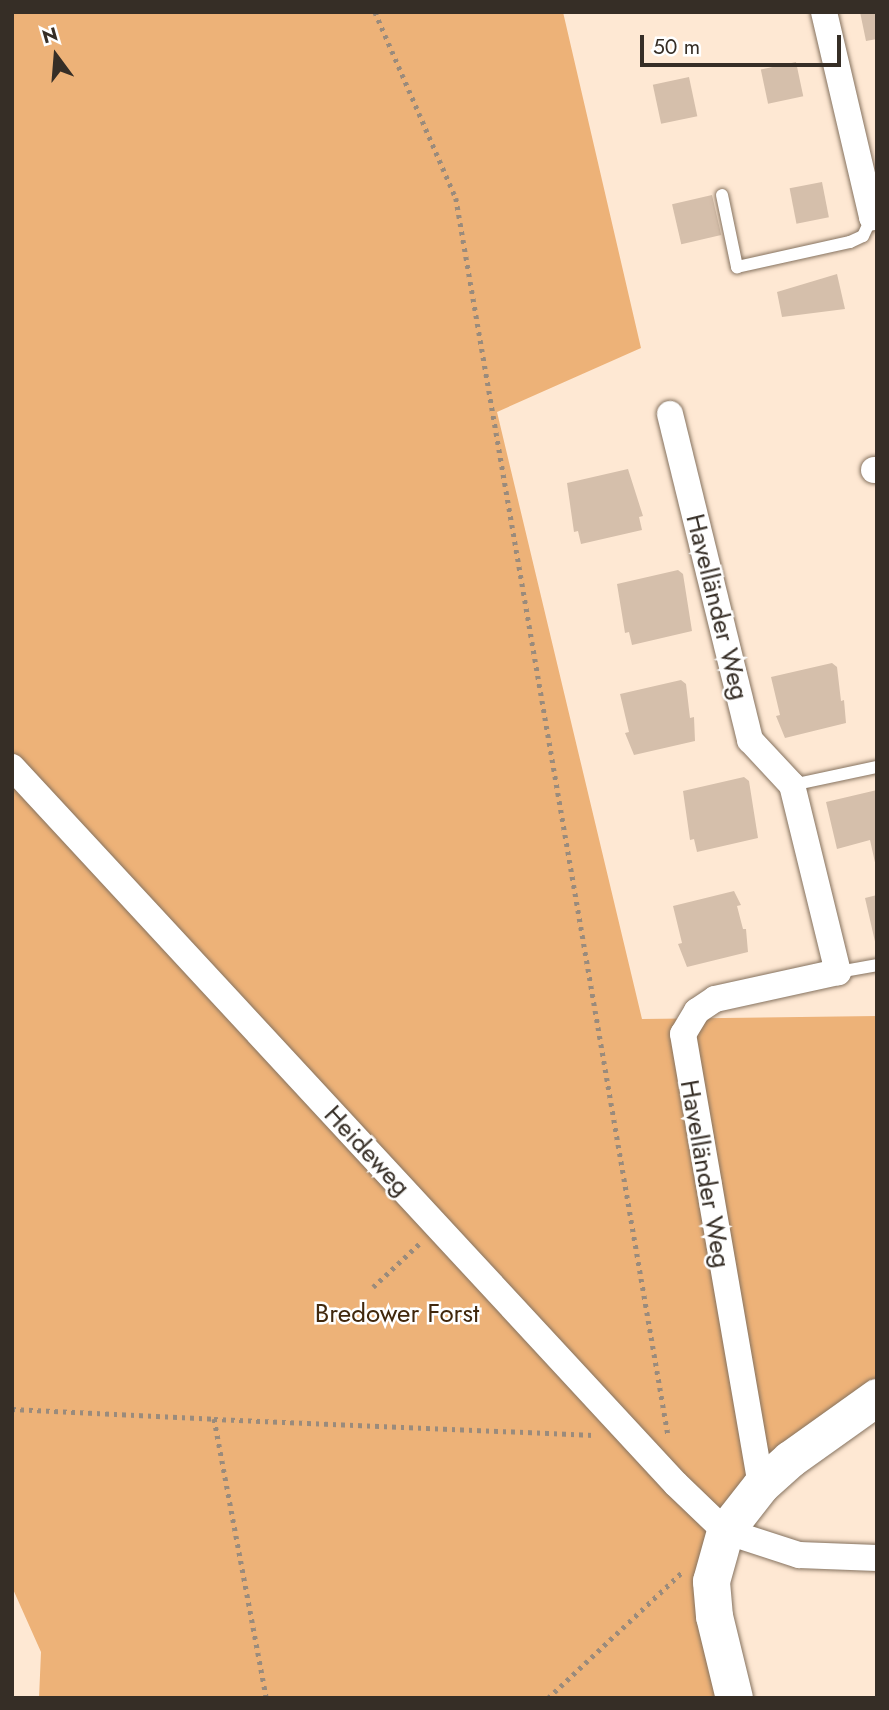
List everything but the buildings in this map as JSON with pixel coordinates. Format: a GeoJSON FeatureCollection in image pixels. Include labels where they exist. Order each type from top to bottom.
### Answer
{"type":"FeatureCollection","features":[{"type":"Feature","properties":{"kind":"street"},"geometry":{"type":"LineString","coordinates":[[824,12],[874,217]]}},
{"type":"Feature","properties":{"kind":"street","name":"Havelländer Weg"},"geometry":{"type":"LineString","coordinates":[[670,414],[750,740],[792,785],[838,972],[715,999],[697,1011],[683,1034],[761,1485]]}},
{"type":"Feature","properties":{"kind":"street","name":"Heideweg"},"geometry":{"type":"LineString","coordinates":[[12,768],[676,1485],[725,1531]]}},
{"type":"Feature","properties":{"kind":"street"},"geometry":{"type":"LineString","coordinates":[[734,1698],[714,1616],[711,1581],[725,1531],[761,1485],[790,1459],[877,1397]]}},
{"type":"Feature","properties":{"kind":"street"},"geometry":{"type":"LineString","coordinates":[[725,1531],[799,1555],[877,1558]]}},
{"type":"Feature","properties":{"kind":"lane"},"geometry":{"type":"LineString","coordinates":[[722,195],[737,267],[850,242],[863,236],[874,217]]}},
{"type":"Feature","properties":{"kind":"lane"},"geometry":{"type":"LineString","coordinates":[[792,785],[877,767]]}},
{"type":"Feature","properties":{"kind":"lane","name":"Havelländer Weg"},"geometry":{"type":"LineString","coordinates":[[838,972],[877,965]]}},
{"type":"Feature","properties":{"kind":"path"},"geometry":{"type":"LineString","coordinates":[[375,12],[456,198],[676,1485]]}},
{"type":"Feature","properties":{"kind":"path"},"geometry":{"type":"LineString","coordinates":[[373,1287],[438,1227]]}},
{"type":"Feature","properties":{"kind":"path"},"geometry":{"type":"LineString","coordinates":[[12,1409],[633,1437]]}},
{"type":"Feature","properties":{"kind":"path"},"geometry":{"type":"LineString","coordinates":[[214,1419],[266,1698]]}},
{"type":"Feature","properties":{"kind":"path"},"geometry":{"type":"LineString","coordinates":[[548,1698],[686,1568]]}},
{"type":"Feature","properties":{"kind":"green space","name":"Bredower Forst"},"geometry":{"type":"Polygon","coordinates":[[[12,12],[563,12],[641,348],[497,412],[642,1019],[877,1016],[877,1397],[725,1531],[729,1698],[39,1698],[41,1652],[12,1587],[12,12]]]}}]}
